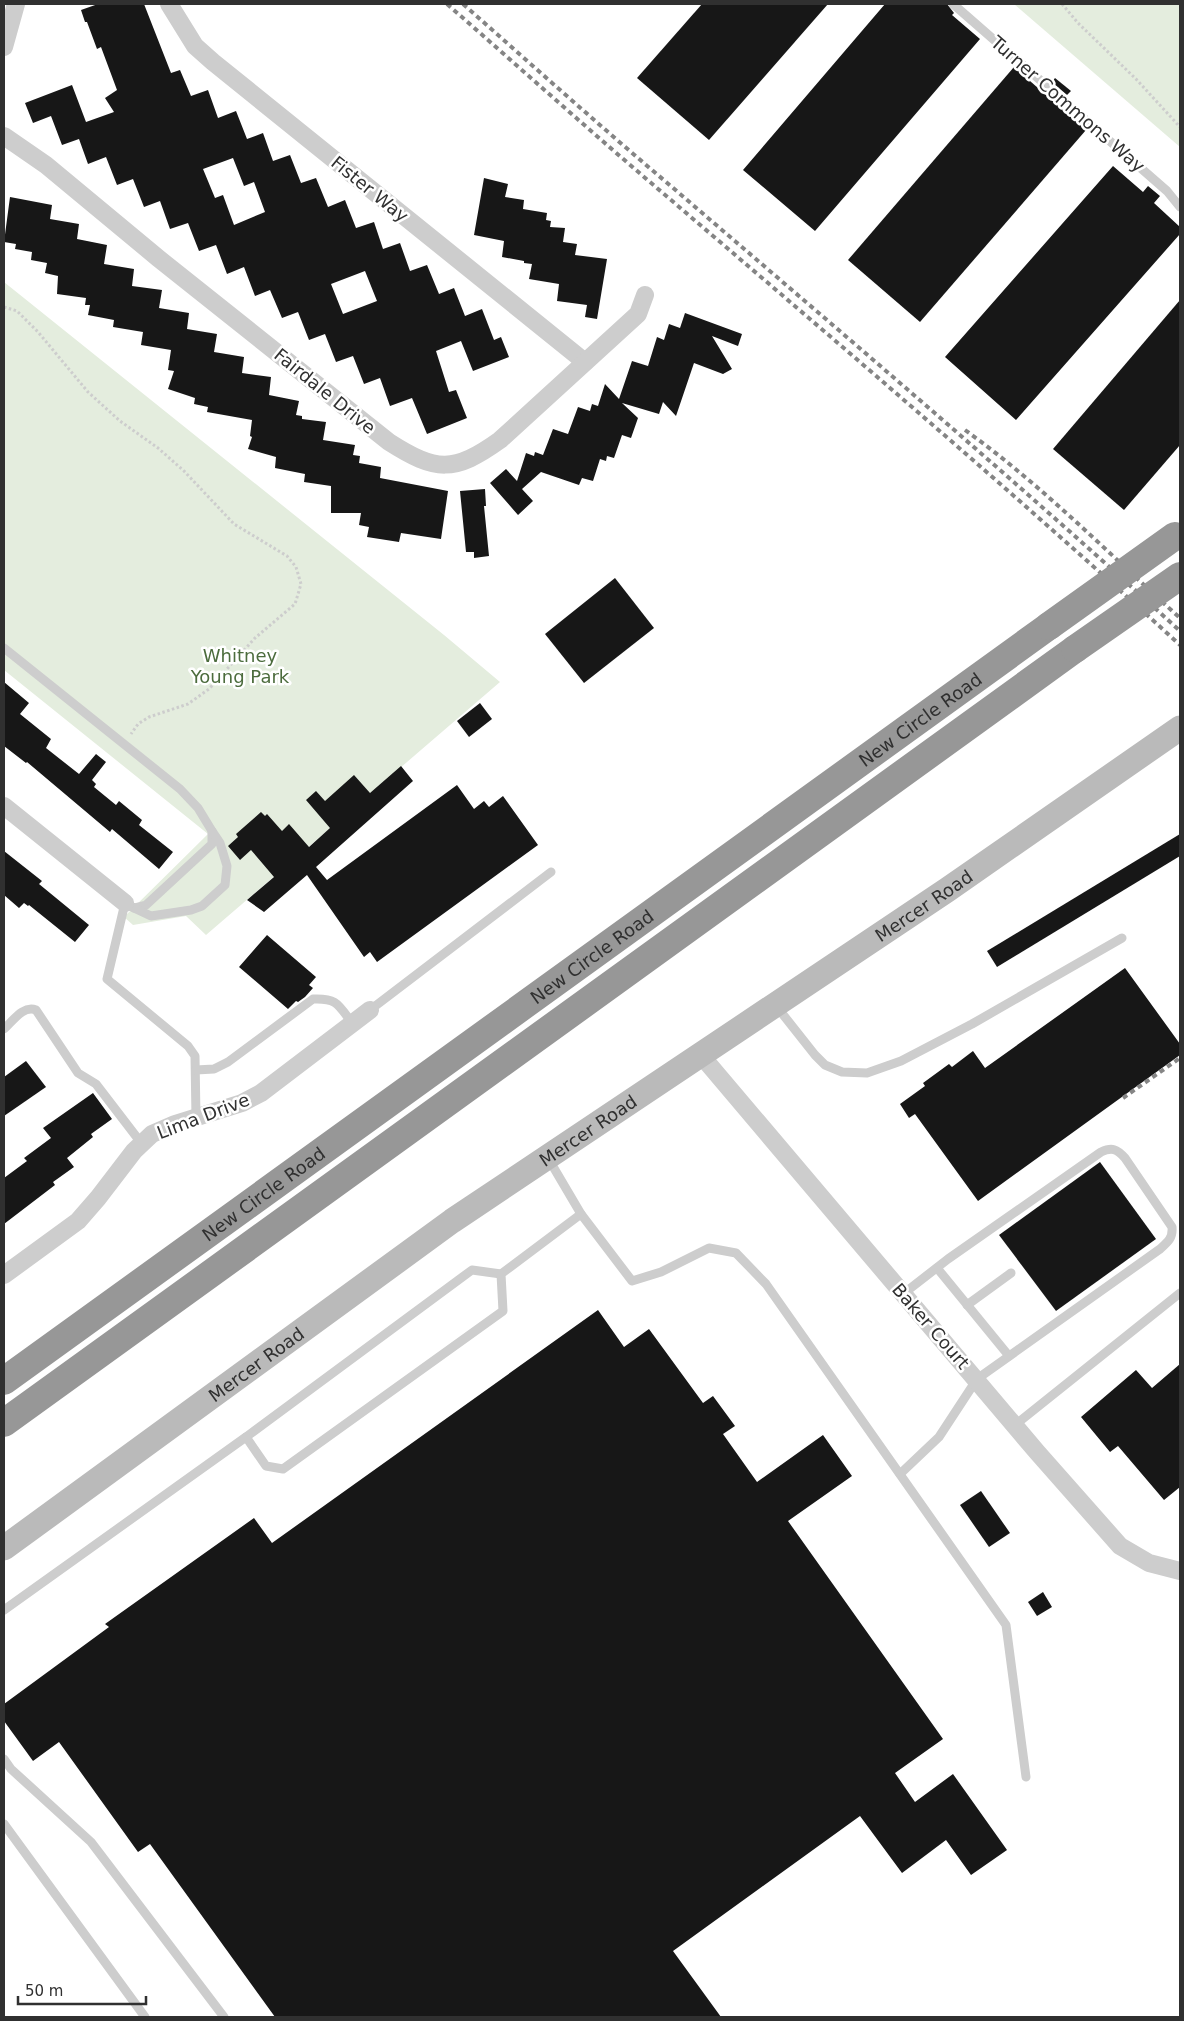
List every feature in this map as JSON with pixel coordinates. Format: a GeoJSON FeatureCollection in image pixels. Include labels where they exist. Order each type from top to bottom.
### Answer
{"type":"FeatureCollection","features":[{"type":"Feature","properties":{"kind":"highway","name":"New Circle Road"},"geometry":{"type":"LineString","coordinates":[[4,1381],[1178,534]]}},
{"type":"Feature","properties":{"kind":"highway","name":"New Circle Road"},"geometry":{"type":"LineString","coordinates":[[4,1423],[1075,649],[1180,576]]}},
{"type":"Feature","properties":{"kind":"street"},"geometry":{"type":"LineString","coordinates":[[4,47],[16,4]]}},
{"type":"Feature","properties":{"kind":"street","name":"Fister Way"},"geometry":{"type":"LineString","coordinates":[[169,4],[194,46],[585,362]]}},
{"type":"Feature","properties":{"kind":"street","name":"Fairdale Drive"},"geometry":{"type":"LineString","coordinates":[[4,136],[46,165],[158,258],[389,442],[413,458],[428,463],[444,465],[462,462],[480,454],[500,440],[638,314],[645,296]]}},
{"type":"Feature","properties":{"kind":"street","name":"Mercer Road"},"geometry":{"type":"LineString","coordinates":[[4,1548],[452,1222],[946,890],[1172,734]]}},
{"type":"Feature","properties":{"kind":"street"},"geometry":{"type":"LineString","coordinates":[[4,806],[129,905]]}},
{"type":"Feature","properties":{"kind":"street","name":"Lima Drive"},"geometry":{"type":"LineString","coordinates":[[4,1276],[78,1220],[98,1198],[134,1151],[152,1134],[175,1124],[242,1103],[261,1093],[370,1010]]}},
{"type":"Feature","properties":{"kind":"street","name":"Baker Court"},"geometry":{"type":"LineString","coordinates":[[700,1054],[1014,1425],[1120,1546],[1149,1563],[1180,1571]]}},
{"type":"Feature","properties":{"kind":"lane","name":"Turner Commons Way"},"geometry":{"type":"LineString","coordinates":[[953,4],[1167,191],[1180,207]]}},
{"type":"Feature","properties":{"kind":"lane"},"geometry":{"type":"LineString","coordinates":[[4,648],[180,789],[198,808],[220,843],[227,866],[225,884],[202,906],[191,910],[151,916],[129,905]]}},
{"type":"Feature","properties":{"kind":"lane"},"geometry":{"type":"LineString","coordinates":[[129,905],[146,904],[212,844],[212,831]]}},
{"type":"Feature","properties":{"kind":"lane"},"geometry":{"type":"LineString","coordinates":[[370,1010],[551,872]]}},
{"type":"Feature","properties":{"kind":"lane"},"geometry":{"type":"LineString","coordinates":[[129,905],[107,979],[188,1046],[195,1056],[196,1118]]}},
{"type":"Feature","properties":{"kind":"lane"},"geometry":{"type":"LineString","coordinates":[[775,1004],[825,1065],[842,1072],[867,1073],[901,1061],[972,1024],[1122,938]]}},
{"type":"Feature","properties":{"kind":"lane"},"geometry":{"type":"LineString","coordinates":[[196,1070],[214,1069],[228,1062],[312,1000],[329,999],[340,1006],[352,1023]]}},
{"type":"Feature","properties":{"kind":"lane"},"geometry":{"type":"LineString","coordinates":[[4,1029],[26,1009],[36,1010],[78,1073],[96,1084],[142,1144]]}},
{"type":"Feature","properties":{"kind":"lane"},"geometry":{"type":"LineString","coordinates":[[900,1474],[939,1437],[977,1379],[1169,1241],[1172,1235],[1172,1227],[1125,1158],[1118,1150],[1110,1148],[1101,1152],[903,1294]]}},
{"type":"Feature","properties":{"kind":"lane"},"geometry":{"type":"LineString","coordinates":[[547,1157],[581,1214],[632,1281],[661,1272],[710,1248],[736,1253],[766,1284],[1006,1625],[1026,1777]]}},
{"type":"Feature","properties":{"kind":"lane"},"geometry":{"type":"LineString","coordinates":[[4,1610],[246,1437],[472,1270],[501,1274],[581,1214]]}},
{"type":"Feature","properties":{"kind":"lane"},"geometry":{"type":"LineString","coordinates":[[937,1268],[1009,1356]]}},
{"type":"Feature","properties":{"kind":"lane"},"geometry":{"type":"LineString","coordinates":[[967,1305],[1011,1272]]}},
{"type":"Feature","properties":{"kind":"lane"},"geometry":{"type":"LineString","coordinates":[[246,1437],[266,1466],[282,1469],[503,1311],[501,1274]]}},
{"type":"Feature","properties":{"kind":"lane"},"geometry":{"type":"LineString","coordinates":[[1014,1425],[1180,1293]]}},
{"type":"Feature","properties":{"kind":"lane"},"geometry":{"type":"LineString","coordinates":[[4,1759],[11,1769],[91,1842],[224,2017]]}},
{"type":"Feature","properties":{"kind":"lane"},"geometry":{"type":"LineString","coordinates":[[4,1824],[145,2017]]}},
{"type":"Feature","properties":{"kind":"path"},"geometry":{"type":"LineString","coordinates":[[1062,4],[1078,23],[1136,79],[1180,127]]}},
{"type":"Feature","properties":{"kind":"path"},"geometry":{"type":"LineString","coordinates":[[4,307],[17,311],[38,332],[88,392],[120,421],[158,448],[184,471],[234,524],[286,556],[296,567],[301,584],[295,604],[255,638],[209,689],[188,704],[149,717],[138,724],[123,744]]}},
{"type":"Feature","properties":{"kind":"green space"},"geometry":{"type":"Polygon","coordinates":[[[1014,4],[1180,4],[1180,147],[1014,4]]]}},
{"type":"Feature","properties":{"kind":"green space","name":"Whitney Young Park"},"geometry":{"type":"Polygon","coordinates":[[[4,282],[500,682],[206,935],[186,916],[133,925],[124,917],[208,834],[4,670],[4,282]]]}},
{"type":"Feature","properties":{"kind":"building"},"geometry":{"type":"Polygon","coordinates":[[[98,4],[144,4],[171,73],[180,70],[191,96],[208,90],[218,118],[236,111],[247,139],[263,133],[273,161],[290,155],[301,183],[316,178],[328,207],[345,200],[356,228],[374,222],[383,249],[400,243],[410,271],[427,265],[439,294],[454,288],[465,316],[482,309],[494,340],[501,337],[509,357],[473,371],[461,341],[436,351],[449,392],[456,390],[467,418],[427,434],[412,398],[390,406],[380,378],[364,384],[353,356],[336,362],[325,334],[309,340],[298,312],[282,318],[270,290],[255,296],[244,267],[227,274],[216,245],[199,251],[188,223],[170,229],[160,201],[144,207],[133,179],[117,185],[106,157],[88,164],[79,139],[62,145],[51,116],[33,123],[25,103],[72,85],[86,122],[114,112],[105,98],[117,90],[101,47],[97,49],[81,10],[98,4]],[[233,158],[203,169],[215,198],[223,195],[234,225],[265,212],[254,182],[244,186],[233,158]],[[365,271],[331,284],[343,314],[377,301],[365,271]]]}},
{"type":"Feature","properties":{"kind":"building"},"geometry":{"type":"Polygon","coordinates":[[[702,4],[828,4],[709,140],[637,78],[702,4]]]}},
{"type":"Feature","properties":{"kind":"building"},"geometry":{"type":"Polygon","coordinates":[[[885,4],[947,4],[954,13],[952,15],[980,39],[815,231],[743,170],[885,4]]]}},
{"type":"Feature","properties":{"kind":"building"},"geometry":{"type":"Polygon","coordinates":[[[1014,67],[1086,130],[920,322],[848,260],[1014,67]]]}},
{"type":"Feature","properties":{"kind":"building"},"geometry":{"type":"Polygon","coordinates":[[[1055,78],[1071,91],[1067,95],[1052,82],[1055,78]]]}},
{"type":"Feature","properties":{"kind":"building"},"geometry":{"type":"Polygon","coordinates":[[[1113,166],[1143,192],[1148,186],[1160,196],[1154,203],[1180,227],[1180,234],[1016,420],[945,357],[1113,166]]]}},
{"type":"Feature","properties":{"kind":"building"},"geometry":{"type":"Polygon","coordinates":[[[484,178],[508,184],[505,197],[524,200],[523,209],[547,213],[546,220],[551,221],[550,227],[565,228],[563,242],[577,244],[575,255],[607,259],[597,319],[585,317],[587,305],[557,301],[559,284],[529,279],[532,264],[502,257],[504,241],[474,235],[484,178]]]}},
{"type":"Feature","properties":{"kind":"building"},"geometry":{"type":"Polygon","coordinates":[[[10,197],[52,205],[50,219],[79,224],[77,239],[107,245],[104,264],[134,269],[132,286],[162,290],[159,308],[189,313],[187,329],[217,334],[214,352],[244,357],[242,373],[271,377],[269,395],[299,401],[296,415],[302,416],[302,419],[326,422],[323,440],[355,445],[353,455],[360,456],[359,463],[381,467],[380,478],[448,491],[441,539],[401,533],[399,542],[367,537],[369,527],[359,525],[361,513],[331,513],[331,486],[304,482],[305,474],[275,468],[276,457],[248,449],[252,437],[250,436],[252,420],[207,412],[208,407],[194,404],[195,398],[168,389],[174,371],[168,370],[171,350],[141,345],[143,332],[113,327],[114,320],[88,315],[90,305],[85,305],[86,298],[57,294],[58,276],[45,273],[47,263],[31,260],[32,252],[15,249],[16,244],[4,242],[10,197]]]}},
{"type":"Feature","properties":{"kind":"building"},"geometry":{"type":"Polygon","coordinates":[[[1180,300],[1180,445],[1124,510],[1053,449],[1180,300]]]}},
{"type":"Feature","properties":{"kind":"building"},"geometry":{"type":"Polygon","coordinates":[[[685,313],[742,334],[738,346],[712,336],[732,369],[723,374],[694,363],[676,416],[663,402],[659,414],[622,403],[638,418],[631,438],[622,435],[614,458],[607,456],[606,461],[600,459],[593,481],[582,478],[579,485],[541,472],[522,489],[533,501],[518,515],[490,483],[506,469],[517,481],[526,453],[534,456],[535,452],[543,455],[553,429],[568,434],[578,407],[590,411],[592,404],[598,406],[605,384],[619,399],[632,361],[648,366],[657,337],[664,340],[669,324],[680,328],[685,313]]]}},
{"type":"Feature","properties":{"kind":"building"},"geometry":{"type":"Polygon","coordinates":[[[485,489],[486,506],[484,506],[489,556],[474,558],[474,552],[466,552],[460,491],[485,489]]]}},
{"type":"Feature","properties":{"kind":"building"},"geometry":{"type":"Polygon","coordinates":[[[615,578],[654,628],[584,683],[545,634],[615,578]]]}},
{"type":"Feature","properties":{"kind":"building"},"geometry":{"type":"Polygon","coordinates":[[[4,682],[29,703],[20,714],[51,739],[46,748],[79,774],[96,754],[106,762],[92,780],[96,784],[94,787],[116,805],[119,801],[142,820],[139,825],[173,852],[159,869],[112,829],[110,832],[27,762],[4,746],[4,682]]]}},
{"type":"Feature","properties":{"kind":"building"},"geometry":{"type":"Polygon","coordinates":[[[480,703],[492,719],[469,737],[457,721],[480,703]]]}},
{"type":"Feature","properties":{"kind":"building"},"geometry":{"type":"Polygon","coordinates":[[[401,766],[413,781],[316,867],[327,880],[457,785],[474,809],[484,801],[489,807],[503,796],[538,845],[377,962],[370,952],[364,957],[307,875],[264,912],[247,900],[274,877],[251,850],[240,860],[228,846],[238,837],[236,834],[261,812],[265,816],[267,814],[282,831],[289,824],[309,847],[330,828],[306,800],[316,791],[325,801],[354,775],[370,793],[401,766]]]}},
{"type":"Feature","properties":{"kind":"building"},"geometry":{"type":"Polygon","coordinates":[[[1180,834],[1180,856],[997,967],[987,951],[1180,834]]]}},
{"type":"Feature","properties":{"kind":"building"},"geometry":{"type":"Polygon","coordinates":[[[4,851],[42,881],[39,884],[89,925],[75,942],[29,905],[24,903],[19,908],[4,895],[4,851]]]}},
{"type":"Feature","properties":{"kind":"building"},"geometry":{"type":"Polygon","coordinates":[[[267,935],[316,977],[309,985],[313,988],[305,997],[298,1002],[296,1001],[288,1009],[239,967],[267,935]]]}},
{"type":"Feature","properties":{"kind":"building"},"geometry":{"type":"Polygon","coordinates":[[[1125,968],[1180,1044],[1180,1055],[978,1201],[915,1114],[909,1118],[900,1104],[925,1086],[923,1083],[949,1064],[952,1067],[973,1051],[985,1068],[1125,968]]]}},
{"type":"Feature","properties":{"kind":"building"},"geometry":{"type":"Polygon","coordinates":[[[26,1061],[46,1087],[4,1116],[4,1077],[26,1061]]]}},
{"type":"Feature","properties":{"kind":"building"},"geometry":{"type":"Polygon","coordinates":[[[93,1093],[112,1119],[91,1134],[93,1137],[67,1158],[74,1167],[53,1182],[55,1185],[4,1224],[4,1178],[27,1161],[24,1158],[51,1138],[43,1128],[93,1093]]]}},
{"type":"Feature","properties":{"kind":"building"},"geometry":{"type":"Polygon","coordinates":[[[1100,1162],[1156,1239],[1056,1311],[999,1235],[1100,1162]]]}},
{"type":"Feature","properties":{"kind":"building"},"geometry":{"type":"Polygon","coordinates":[[[598,1310],[624,1347],[649,1329],[703,1403],[713,1396],[735,1426],[723,1434],[757,1482],[823,1435],[852,1476],[788,1521],[943,1739],[895,1773],[915,1802],[953,1774],[1007,1850],[971,1875],[946,1840],[902,1873],[860,1816],[673,1951],[721,2017],[275,2017],[150,1844],[138,1852],[59,1742],[33,1761],[4,1721],[4,1704],[109,1627],[105,1624],[254,1518],[272,1543],[598,1310]]]}},
{"type":"Feature","properties":{"kind":"building"},"geometry":{"type":"Polygon","coordinates":[[[1180,1364],[1180,1487],[1164,1500],[1118,1446],[1110,1452],[1081,1417],[1136,1370],[1152,1388],[1180,1364]]]}},
{"type":"Feature","properties":{"kind":"building"},"geometry":{"type":"Polygon","coordinates":[[[981,1491],[1010,1533],[989,1547],[960,1505],[981,1491]]]}},
{"type":"Feature","properties":{"kind":"building"},"geometry":{"type":"Polygon","coordinates":[[[1043,1592],[1052,1607],[1037,1616],[1028,1602],[1043,1592]]]}},
{"type":"Feature","properties":{"kind":"railway"},"geometry":{"type":"LineString","coordinates":[[447,4],[609,147],[989,474],[1180,645]]}},
{"type":"Feature","properties":{"kind":"railway"},"geometry":{"type":"LineString","coordinates":[[463,4],[619,142],[991,462],[1180,631]]}},
{"type":"Feature","properties":{"kind":"railway"},"geometry":{"type":"LineString","coordinates":[[965,430],[1049,497],[1180,618]]}},
{"type":"Feature","properties":{"kind":"railway"},"geometry":{"type":"LineString","coordinates":[[1123,1098],[1180,1058]]}}]}
